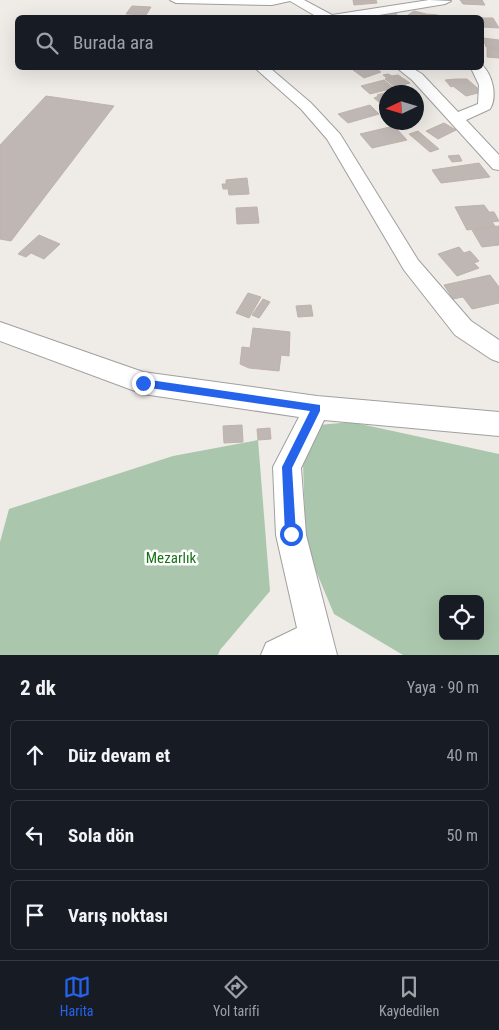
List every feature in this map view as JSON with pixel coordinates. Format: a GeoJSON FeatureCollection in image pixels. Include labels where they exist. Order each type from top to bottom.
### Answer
{"type":"FeatureCollection","features":[{"type":"Feature","properties":{"kind":"street"},"geometry":{"type":"LineString","coordinates":[[177,0],[272,2],[285,0]]}},
{"type":"Feature","properties":{"kind":"street"},"geometry":{"type":"LineString","coordinates":[[177,0],[201,12]]}},
{"type":"Feature","properties":{"kind":"street"},"geometry":{"type":"LineString","coordinates":[[271,14],[293,0],[323,15]]}},
{"type":"Feature","properties":{"kind":"street"},"geometry":{"type":"LineString","coordinates":[[359,15],[447,4]]}},
{"type":"Feature","properties":{"kind":"street"},"geometry":{"type":"LineString","coordinates":[[264,70],[306,106],[334,137],[410,265],[463,328],[499,352]]}},
{"type":"Feature","properties":{"kind":"street"},"geometry":{"type":"LineString","coordinates":[[407,70],[417,77],[499,165]]}},
{"type":"Feature","properties":{"kind":"street"},"geometry":{"type":"LineString","coordinates":[[456,119],[486,106],[486,86],[479,70]]}},
{"type":"Feature","properties":{"kind":"street"},"geometry":{"type":"LineString","coordinates":[[0,331],[143,383],[317,408],[499,424]]}},
{"type":"Feature","properties":{"kind":"street"},"geometry":{"type":"LineString","coordinates":[[278,655],[318,646],[291,534],[287,467],[317,408]]}},
{"type":"Feature","properties":{"kind":"green space"},"geometry":{"type":"Polygon","coordinates":[[[351,422],[499,454],[499,655],[403,655],[334,614],[306,547],[303,464],[319,425],[351,422]]]}},
{"type":"Feature","properties":{"kind":"green space","name":"Mezarlık"},"geometry":{"type":"Polygon","coordinates":[[[258,440],[270,591],[220,650],[218,655],[0,655],[0,542],[9,509],[173,456],[258,440]]]}},
{"type":"Feature","properties":{"kind":"building"},"geometry":{"type":"Polygon","coordinates":[[[353,0],[376,0],[377,3],[354,5],[353,0]]]}},
{"type":"Feature","properties":{"kind":"building"},"geometry":{"type":"Polygon","coordinates":[[[460,0],[482,0],[485,5],[463,4],[460,0]]]}},
{"type":"Feature","properties":{"kind":"building"},"geometry":{"type":"Polygon","coordinates":[[[132,6],[151,7],[146,15],[126,14],[132,6]]]}},
{"type":"Feature","properties":{"kind":"building"},"geometry":{"type":"Polygon","coordinates":[[[414,11],[438,15],[408,15],[414,11]]]}},
{"type":"Feature","properties":{"kind":"building"},"geometry":{"type":"Polygon","coordinates":[[[396,13],[397,15],[380,15],[396,13]]]}},
{"type":"Feature","properties":{"kind":"building"},"geometry":{"type":"Polygon","coordinates":[[[484,18],[493,18],[499,28],[484,27],[484,18]]]}},
{"type":"Feature","properties":{"kind":"building"},"geometry":{"type":"Polygon","coordinates":[[[484,38],[499,40],[499,49],[486,47],[484,38]]]}},
{"type":"Feature","properties":{"kind":"building"},"geometry":{"type":"Polygon","coordinates":[[[487,48],[499,49],[499,58],[487,57],[487,48]]]}},
{"type":"Feature","properties":{"kind":"building"},"geometry":{"type":"Polygon","coordinates":[[[353,70],[378,70],[381,72],[364,78],[353,70]]]}},
{"type":"Feature","properties":{"kind":"building"},"geometry":{"type":"Polygon","coordinates":[[[383,75],[398,75],[410,83],[392,85],[383,75]]]}},
{"type":"Feature","properties":{"kind":"building"},"geometry":{"type":"Polygon","coordinates":[[[467,79],[482,92],[466,96],[453,86],[451,87],[445,80],[467,79]]]}},
{"type":"Feature","properties":{"kind":"building"},"geometry":{"type":"Polygon","coordinates":[[[384,80],[390,85],[379,85],[379,92],[370,94],[361,86],[384,80]]]}},
{"type":"Feature","properties":{"kind":"building"},"geometry":{"type":"Polygon","coordinates":[[[46,96],[114,106],[11,241],[0,239],[0,145],[46,96]]]}},
{"type":"Feature","properties":{"kind":"building"},"geometry":{"type":"Polygon","coordinates":[[[370,105],[379,114],[348,123],[338,114],[370,105]]]}},
{"type":"Feature","properties":{"kind":"building"},"geometry":{"type":"Polygon","coordinates":[[[444,123],[456,130],[438,139],[426,131],[444,123]]]}},
{"type":"Feature","properties":{"kind":"building"},"geometry":{"type":"Polygon","coordinates":[[[379,130],[398,130],[407,140],[372,148],[360,134],[379,130]]]}},
{"type":"Feature","properties":{"kind":"building"},"geometry":{"type":"Polygon","coordinates":[[[418,131],[439,149],[430,152],[409,134],[418,131]]]}},
{"type":"Feature","properties":{"kind":"building"},"geometry":{"type":"Polygon","coordinates":[[[459,155],[462,161],[452,162],[448,156],[459,155]]]}},
{"type":"Feature","properties":{"kind":"building"},"geometry":{"type":"Polygon","coordinates":[[[479,163],[490,177],[441,183],[432,170],[479,163]]]}},
{"type":"Feature","properties":{"kind":"building"},"geometry":{"type":"Polygon","coordinates":[[[247,178],[249,194],[229,195],[228,189],[223,189],[222,184],[226,184],[226,180],[247,178]]]}},
{"type":"Feature","properties":{"kind":"building"},"geometry":{"type":"Polygon","coordinates":[[[484,205],[489,212],[494,212],[499,221],[492,222],[495,226],[467,230],[455,207],[484,205]]]}},
{"type":"Feature","properties":{"kind":"building"},"geometry":{"type":"Polygon","coordinates":[[[257,207],[259,223],[237,224],[236,208],[257,207]]]}},
{"type":"Feature","properties":{"kind":"building"},"geometry":{"type":"Polygon","coordinates":[[[499,226],[499,245],[482,247],[472,230],[499,226]]]}},
{"type":"Feature","properties":{"kind":"building"},"geometry":{"type":"Polygon","coordinates":[[[39,235],[60,244],[44,259],[31,253],[26,257],[18,254],[39,235]]]}},
{"type":"Feature","properties":{"kind":"building"},"geometry":{"type":"Polygon","coordinates":[[[459,247],[464,253],[470,251],[479,261],[474,263],[479,268],[457,276],[438,254],[459,247]]]}},
{"type":"Feature","properties":{"kind":"building"},"geometry":{"type":"Polygon","coordinates":[[[490,275],[499,287],[499,303],[472,309],[463,297],[453,299],[444,285],[490,275]]]}},
{"type":"Feature","properties":{"kind":"building"},"geometry":{"type":"Polygon","coordinates":[[[248,293],[261,297],[249,318],[236,313],[248,293]]]}},
{"type":"Feature","properties":{"kind":"building"},"geometry":{"type":"Polygon","coordinates":[[[263,299],[270,302],[259,318],[252,315],[263,299]]]}},
{"type":"Feature","properties":{"kind":"building"},"geometry":{"type":"Polygon","coordinates":[[[311,305],[313,316],[298,317],[296,306],[311,305]]]}},
{"type":"Feature","properties":{"kind":"building"},"geometry":{"type":"Polygon","coordinates":[[[253,328],[290,332],[289,356],[281,355],[279,371],[249,368],[240,364],[242,347],[250,348],[253,328]]]}},
{"type":"Feature","properties":{"kind":"building"},"geometry":{"type":"Polygon","coordinates":[[[242,425],[243,442],[224,443],[223,426],[242,425]]]}},
{"type":"Feature","properties":{"kind":"building"},"geometry":{"type":"Polygon","coordinates":[[[270,428],[271,439],[258,440],[257,429],[270,428]]]}},
{"type":"Feature","properties":{"kind":"route"},"geometry":{"type":"LineString","coordinates":[[143,383],[317,408],[287,467],[291,534]]}}]}
